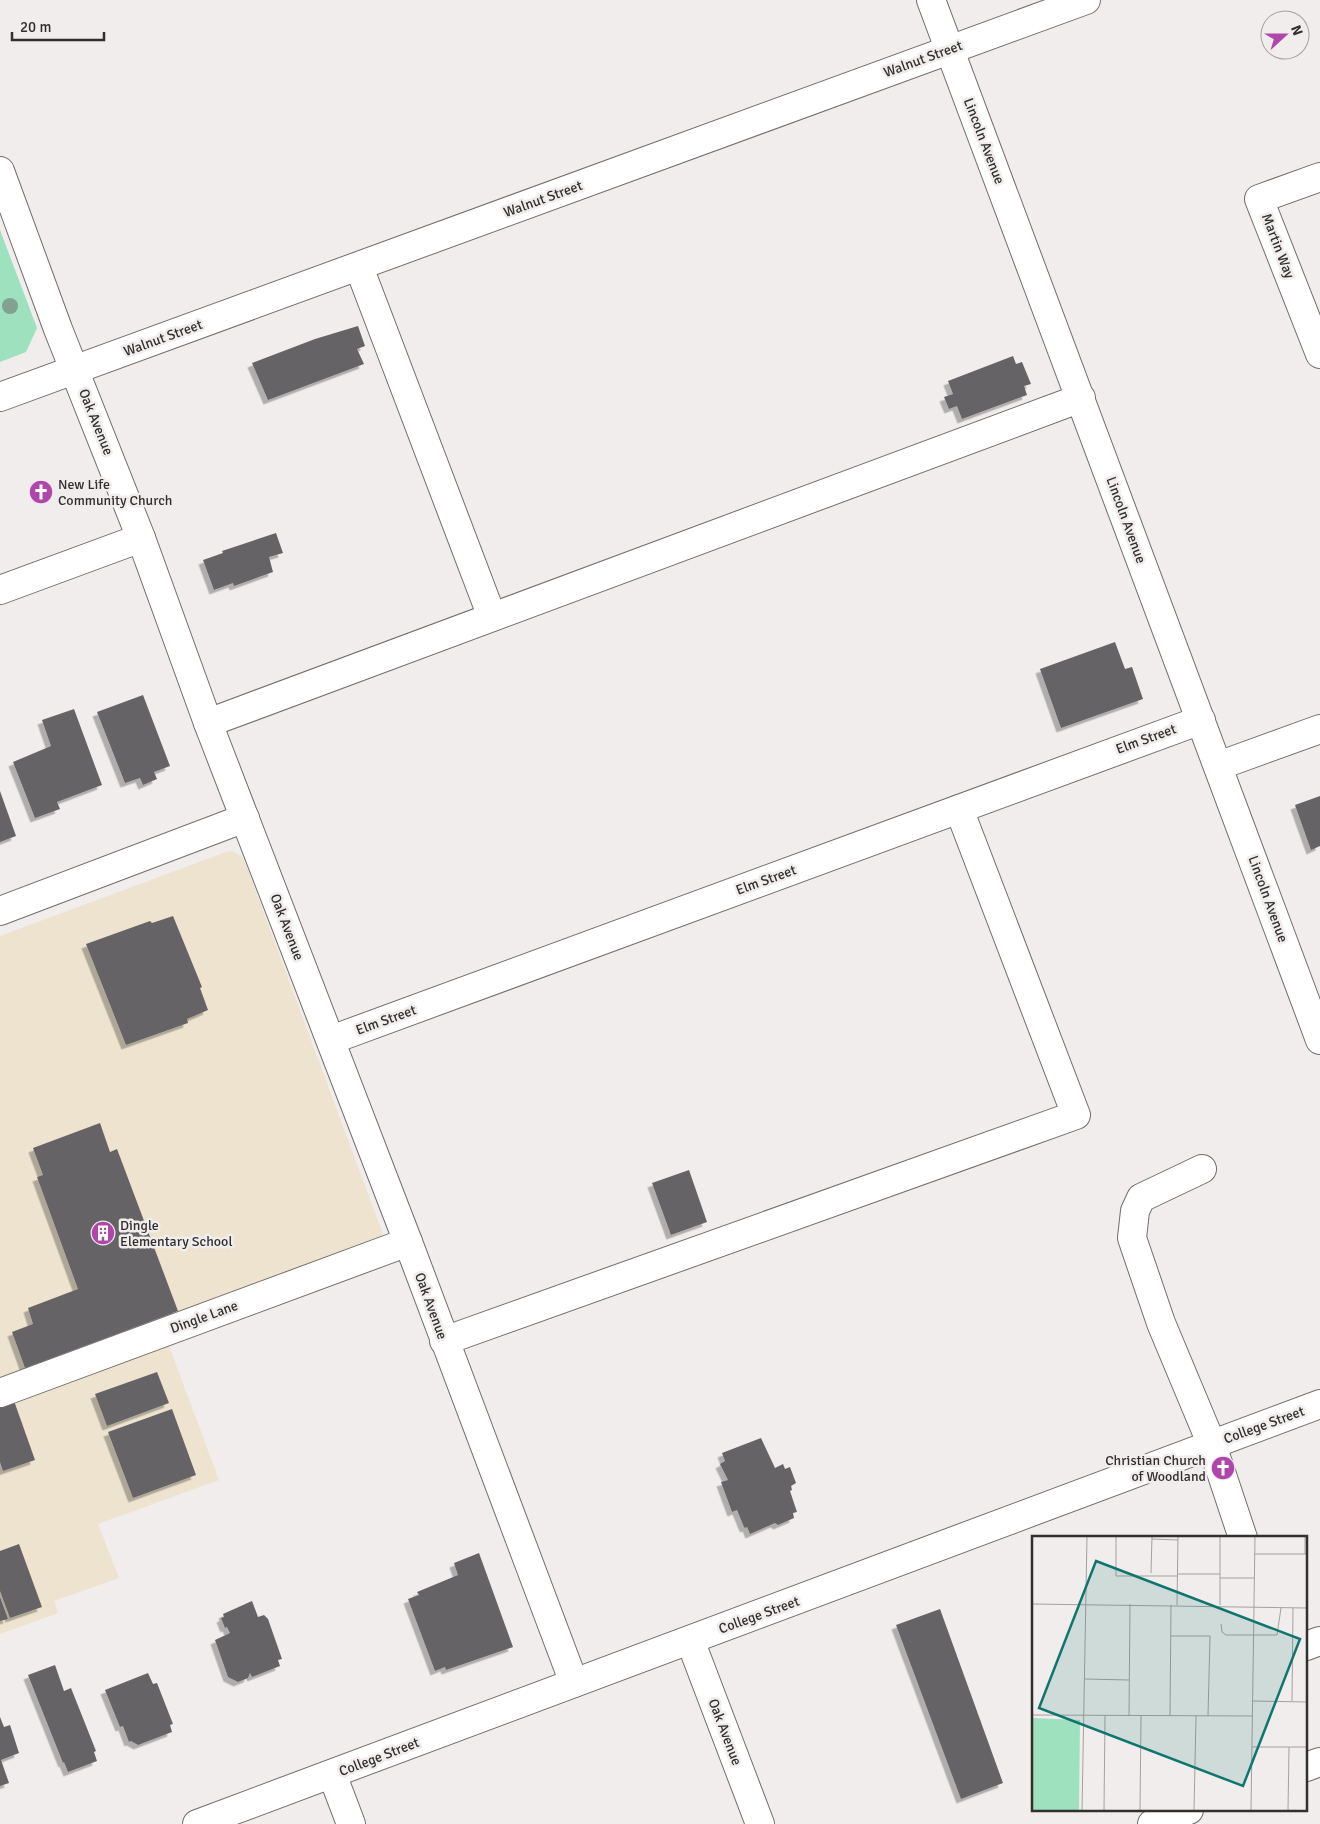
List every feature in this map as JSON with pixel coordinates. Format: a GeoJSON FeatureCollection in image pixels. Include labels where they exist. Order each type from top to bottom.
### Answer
{"type":"FeatureCollection","features":[{"type":"Feature","properties":{"kind":"street","name":"Lincoln Avenue"},"geometry":{"type":"LineString","coordinates":[[931,0],[1320,1040]]}},
{"type":"Feature","properties":{"kind":"street","name":"Walnut Street"},"geometry":{"type":"LineString","coordinates":[[0,397],[1086,0]]}},
{"type":"Feature","properties":{"kind":"street","name":"Oak Avenue"},"geometry":{"type":"LineString","coordinates":[[0,171],[141,538],[208,722],[408,1242],[574,1683]]}},
{"type":"Feature","properties":{"kind":"street","name":"Martin Way"},"geometry":{"type":"LineString","coordinates":[[1320,177],[1259,199],[1320,354]]}},
{"type":"Feature","properties":{"kind":"street"},"geometry":{"type":"LineString","coordinates":[[359,266],[492,618]]}},
{"type":"Feature","properties":{"kind":"street"},"geometry":{"type":"LineString","coordinates":[[208,722],[1081,398]]}},
{"type":"Feature","properties":{"kind":"street"},"geometry":{"type":"LineString","coordinates":[[0,590],[141,538]]}},
{"type":"Feature","properties":{"kind":"street","name":"Elm Street"},"geometry":{"type":"LineString","coordinates":[[331,1040],[1201,720]]}},
{"type":"Feature","properties":{"kind":"street"},"geometry":{"type":"LineString","coordinates":[[1218,766],[1320,729]]}},
{"type":"Feature","properties":{"kind":"street"},"geometry":{"type":"LineString","coordinates":[[444,1341],[1076,1115],[959,809]]}},
{"type":"Feature","properties":{"kind":"street"},"geometry":{"type":"LineString","coordinates":[[0,911],[245,818]]}},
{"type":"Feature","properties":{"kind":"street"},"geometry":{"type":"LineString","coordinates":[[1202,1169],[1141,1198],[1135,1210],[1132,1238],[1161,1323],[1212,1445],[1242,1536]]}},
{"type":"Feature","properties":{"kind":"street","name":"Dingle Lane"},"geometry":{"type":"LineString","coordinates":[[0,1392],[408,1242]]}},
{"type":"Feature","properties":{"kind":"street","name":"College Street"},"geometry":{"type":"LineString","coordinates":[[197,1824],[1320,1404]]}},
{"type":"Feature","properties":{"kind":"street","name":"Oak Avenue"},"geometry":{"type":"LineString","coordinates":[[690,1640],[760,1824]]}},
{"type":"Feature","properties":{"kind":"street"},"geometry":{"type":"LineString","coordinates":[[1308,1766],[1320,1762]]}},
{"type":"Feature","properties":{"kind":"street"},"geometry":{"type":"LineString","coordinates":[[332,1774],[351,1824]]}},
{"type":"Feature","properties":{"kind":"street"},"geometry":{"type":"LineString","coordinates":[[1152,1824],[1184,1812]]}},
{"type":"Feature","properties":{"kind":"shaded area"},"geometry":{"type":"Polygon","coordinates":[[[232,851],[241,856],[245,862],[384,1237],[160,1322],[219,1480],[98,1524],[119,1578],[54,1601],[58,1613],[0,1634],[0,936],[232,851]]]}},
{"type":"Feature","properties":{"kind":"green space"},"geometry":{"type":"Polygon","coordinates":[[[0,230],[37,328],[26,352],[0,362],[0,230]]]}},
{"type":"Feature","properties":{"kind":"building"},"geometry":{"type":"Polygon","coordinates":[[[358,326],[365,346],[357,349],[364,364],[268,400],[252,363],[315,339],[358,326]]]}},
{"type":"Feature","properties":{"kind":"building"},"geometry":{"type":"Polygon","coordinates":[[[1013,356],[1016,364],[1022,362],[1031,384],[1024,386],[1027,395],[962,419],[957,406],[949,409],[944,397],[953,394],[948,381],[1013,356]]]}},
{"type":"Feature","properties":{"kind":"building"},"geometry":{"type":"Polygon","coordinates":[[[276,533],[283,553],[269,557],[273,572],[234,586],[233,583],[214,590],[203,560],[223,553],[222,551],[276,533]]]}},
{"type":"Feature","properties":{"kind":"building"},"geometry":{"type":"Polygon","coordinates":[[[1115,642],[1125,669],[1132,667],[1143,699],[1061,728],[1040,669],[1115,642]]]}},
{"type":"Feature","properties":{"kind":"building"},"geometry":{"type":"Polygon","coordinates":[[[143,695],[170,766],[154,772],[157,779],[143,785],[140,778],[125,783],[97,712],[143,695]]]}},
{"type":"Feature","properties":{"kind":"building"},"geometry":{"type":"Polygon","coordinates":[[[74,709],[102,785],[57,802],[60,809],[35,818],[13,762],[51,746],[42,720],[74,709]]]}},
{"type":"Feature","properties":{"kind":"building"},"geometry":{"type":"Polygon","coordinates":[[[0,791],[16,836],[0,842],[0,791]]]}},
{"type":"Feature","properties":{"kind":"building"},"geometry":{"type":"Polygon","coordinates":[[[1320,796],[1320,846],[1311,850],[1295,805],[1320,796]]]}},
{"type":"Feature","properties":{"kind":"building"},"geometry":{"type":"Polygon","coordinates":[[[173,916],[202,987],[200,988],[208,1010],[187,1019],[188,1023],[126,1045],[86,944],[150,921],[152,923],[173,916]]]}},
{"type":"Feature","properties":{"kind":"building","name":"Dingle Elementary School"},"geometry":{"type":"Polygon","coordinates":[[[100,1123],[110,1152],[117,1149],[178,1311],[25,1368],[12,1332],[33,1324],[28,1308],[78,1289],[37,1177],[43,1175],[33,1148],[100,1123]]]}},
{"type":"Feature","properties":{"kind":"building"},"geometry":{"type":"Polygon","coordinates":[[[689,1170],[707,1222],[671,1235],[652,1183],[689,1170]]]}},
{"type":"Feature","properties":{"kind":"building"},"geometry":{"type":"Polygon","coordinates":[[[157,1372],[169,1403],[107,1426],[95,1394],[157,1372]]]}},
{"type":"Feature","properties":{"kind":"building"},"geometry":{"type":"Polygon","coordinates":[[[13,1398],[35,1460],[3,1471],[0,1462],[0,1402],[13,1398]]]}},
{"type":"Feature","properties":{"kind":"building"},"geometry":{"type":"Polygon","coordinates":[[[172,1409],[196,1475],[133,1498],[108,1432],[172,1409]]]}},
{"type":"Feature","properties":{"kind":"building"},"geometry":{"type":"Polygon","coordinates":[[[761,1438],[775,1468],[783,1464],[785,1469],[790,1467],[796,1483],[791,1486],[792,1490],[790,1491],[797,1512],[793,1513],[794,1518],[778,1525],[775,1523],[750,1534],[747,1527],[744,1527],[737,1510],[732,1512],[721,1482],[728,1480],[720,1464],[725,1461],[722,1453],[761,1438]]]}},
{"type":"Feature","properties":{"kind":"building"},"geometry":{"type":"Polygon","coordinates":[[[19,1544],[42,1607],[10,1618],[0,1591],[0,1551],[19,1544]]]}},
{"type":"Feature","properties":{"kind":"building"},"geometry":{"type":"Polygon","coordinates":[[[479,1553],[513,1647],[446,1670],[445,1667],[435,1671],[408,1599],[419,1595],[417,1592],[458,1575],[454,1563],[479,1553]]]}},
{"type":"Feature","properties":{"kind":"building"},"geometry":{"type":"Polygon","coordinates":[[[0,1597],[8,1619],[0,1621],[0,1597]]]}},
{"type":"Feature","properties":{"kind":"building"},"geometry":{"type":"Polygon","coordinates":[[[252,1601],[258,1617],[264,1615],[268,1619],[282,1659],[278,1660],[280,1666],[252,1677],[250,1673],[248,1678],[238,1682],[228,1677],[215,1640],[230,1633],[227,1627],[225,1628],[221,1618],[224,1617],[223,1614],[252,1601]]]}},
{"type":"Feature","properties":{"kind":"building"},"geometry":{"type":"Polygon","coordinates":[[[940,1609],[1003,1783],[961,1799],[896,1625],[940,1609]]]}},
{"type":"Feature","properties":{"kind":"building"},"geometry":{"type":"Polygon","coordinates":[[[55,1665],[64,1691],[71,1688],[96,1751],[94,1752],[97,1761],[68,1772],[28,1675],[55,1665]]]}},
{"type":"Feature","properties":{"kind":"building"},"geometry":{"type":"Polygon","coordinates":[[[148,1673],[153,1684],[157,1683],[173,1724],[170,1725],[172,1732],[138,1745],[131,1741],[129,1742],[123,1726],[120,1727],[105,1690],[148,1673]]]}},
{"type":"Feature","properties":{"kind":"building"},"geometry":{"type":"Polygon","coordinates":[[[0,1717],[4,1727],[10,1725],[19,1753],[1,1760],[9,1783],[0,1786],[0,1717]]]}},
{"type":"Feature","properties":{"kind":"place","name":"New Life Community Church"},"geometry":{"type":"Point","coordinates":[41,492]}},
{"type":"Feature","properties":{"kind":"place","name":"Dingle Elementary School"},"geometry":{"type":"Point","coordinates":[103,1233]}},
{"type":"Feature","properties":{"kind":"place","name":"Christian Church of Woodland"},"geometry":{"type":"Point","coordinates":[1223,1468]}}]}
